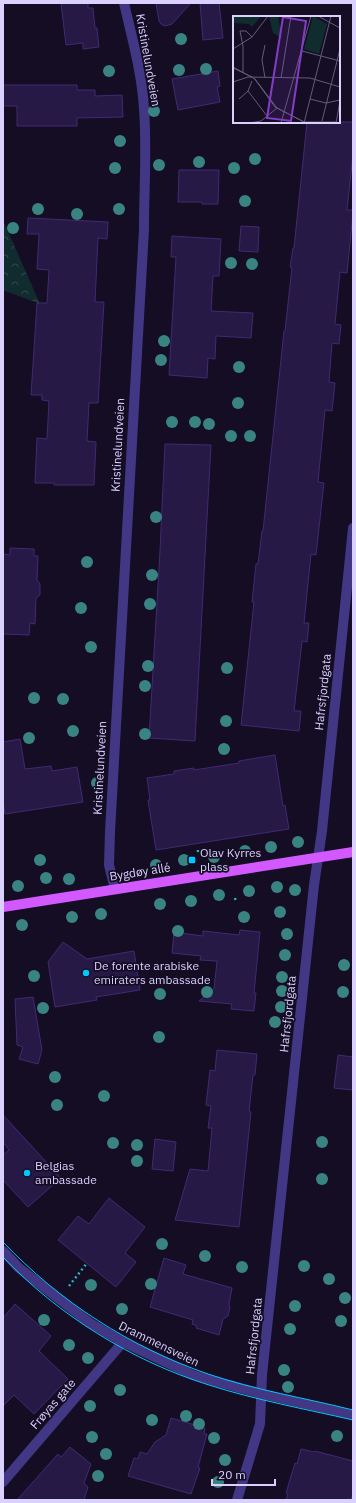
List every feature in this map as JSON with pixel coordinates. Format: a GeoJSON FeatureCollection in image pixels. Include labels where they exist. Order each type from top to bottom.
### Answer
{"type":"FeatureCollection","features":[{"type":"Feature","properties":{"kind":"main road","name":"Bygdøy allé"},"geometry":{"type":"LineString","coordinates":[[3,907],[353,852]]}},
{"type":"Feature","properties":{"kind":"street","name":"Kristinelundveien"},"geometry":{"type":"LineString","coordinates":[[115,889],[109,865],[110,832],[144,229],[145,145],[144,108],[138,69],[124,3]]}},
{"type":"Feature","properties":{"kind":"street","name":"Hafrsfjordgata"},"geometry":{"type":"LineString","coordinates":[[237,1500],[260,1424],[262,1375],[314,885],[319,857],[353,528]]}},
{"type":"Feature","properties":{"kind":"street","name":"Drammensveien"},"geometry":{"type":"LineString","coordinates":[[3,1250],[19,1268],[90,1323],[123,1342],[193,1375],[262,1394],[353,1415]]}},
{"type":"Feature","properties":{"kind":"street","name":"Frøyas gate"},"geometry":{"type":"LineString","coordinates":[[3,1480],[123,1342]]}},
{"type":"Feature","properties":{"kind":"path"},"geometry":{"type":"LineString","coordinates":[[235,898],[236,902]]}},
{"type":"Feature","properties":{"kind":"path"},"geometry":{"type":"LineString","coordinates":[[68,1287],[87,1263]]}},
{"type":"Feature","properties":{"kind":"green space"},"geometry":{"type":"Polygon","coordinates":[[[3,220],[40,304],[3,290],[3,220]]]}},
{"type":"Feature","properties":{"kind":"building"},"geometry":{"type":"Polygon","coordinates":[[[61,3],[88,3],[88,8],[93,8],[99,47],[83,49],[83,43],[66,45],[61,3]]]}},
{"type":"Feature","properties":{"kind":"building"},"geometry":{"type":"Polygon","coordinates":[[[156,3],[191,3],[172,24],[165,26],[159,21],[156,3]]]}},
{"type":"Feature","properties":{"kind":"building"},"geometry":{"type":"Polygon","coordinates":[[[200,3],[219,3],[223,38],[203,40],[200,3]]]}},
{"type":"Feature","properties":{"kind":"building"},"geometry":{"type":"Polygon","coordinates":[[[218,71],[220,86],[217,87],[220,102],[178,110],[172,79],[218,71]]]}},
{"type":"Feature","properties":{"kind":"building"},"geometry":{"type":"Polygon","coordinates":[[[3,85],[77,85],[77,90],[95,90],[95,96],[122,95],[123,117],[77,118],[77,126],[17,126],[17,106],[3,106],[3,85]]]}},
{"type":"Feature","properties":{"kind":"building"},"geometry":{"type":"Polygon","coordinates":[[[353,122],[353,154],[347,210],[353,210],[353,213],[347,273],[340,272],[335,324],[341,325],[339,344],[332,343],[329,382],[335,383],[332,411],[325,410],[318,482],[324,483],[316,555],[311,554],[304,623],[309,623],[307,642],[302,641],[294,711],[301,711],[299,731],[241,725],[254,602],[252,602],[256,564],[258,564],[263,531],[292,267],[290,267],[294,248],[307,123],[353,122]]]}},
{"type":"Feature","properties":{"kind":"building"},"geometry":{"type":"Polygon","coordinates":[[[179,170],[219,170],[218,204],[178,202],[179,170]]]}},
{"type":"Feature","properties":{"kind":"building"},"geometry":{"type":"Polygon","coordinates":[[[28,218],[108,222],[107,239],[98,238],[95,302],[104,302],[98,403],[89,403],[87,441],[96,442],[94,485],[54,485],[54,483],[35,483],[37,438],[47,439],[49,401],[42,400],[42,395],[31,395],[37,303],[47,303],[49,270],[37,269],[39,234],[27,234],[28,218]]]}},
{"type":"Feature","properties":{"kind":"building"},"geometry":{"type":"Polygon","coordinates":[[[241,226],[259,227],[258,252],[239,251],[241,226]]]}},
{"type":"Feature","properties":{"kind":"building"},"geometry":{"type":"Polygon","coordinates":[[[172,236],[221,239],[219,276],[213,276],[211,311],[253,313],[251,338],[216,336],[215,359],[208,358],[207,378],[169,375],[176,257],[171,257],[172,236]]]}},
{"type":"Feature","properties":{"kind":"building"},"geometry":{"type":"Polygon","coordinates":[[[165,444],[211,445],[195,741],[149,738],[165,444]]]}},
{"type":"Feature","properties":{"kind":"building"},"geometry":{"type":"Polygon","coordinates":[[[10,548],[34,549],[34,556],[38,556],[37,580],[40,584],[40,595],[36,598],[35,624],[30,623],[29,635],[3,634],[3,554],[10,555],[10,548]]]}},
{"type":"Feature","properties":{"kind":"building"},"geometry":{"type":"Polygon","coordinates":[[[20,739],[25,769],[51,766],[52,771],[77,767],[83,802],[5,814],[3,802],[3,742],[20,739]]]}},
{"type":"Feature","properties":{"kind":"building"},"geometry":{"type":"Polygon","coordinates":[[[275,755],[283,806],[285,805],[289,829],[156,850],[148,800],[150,800],[147,778],[174,774],[174,771],[194,768],[194,770],[239,763],[239,761],[275,755]]]}},
{"type":"Feature","properties":{"kind":"building"},"geometry":{"type":"Polygon","coordinates":[[[240,930],[260,932],[254,993],[256,993],[254,1011],[231,1009],[232,1004],[199,1001],[214,989],[217,961],[200,960],[201,956],[172,953],[174,932],[203,936],[203,931],[239,935],[240,930]]]}},
{"type":"Feature","properties":{"kind":"building"},"geometry":{"type":"Polygon","coordinates":[[[63,942],[87,959],[134,951],[140,990],[96,997],[97,1000],[55,1007],[48,962],[63,942]]]}},
{"type":"Feature","properties":{"kind":"building"},"geometry":{"type":"Polygon","coordinates":[[[33,997],[42,1050],[38,1064],[19,1059],[23,1047],[17,1045],[15,999],[33,997]]]}},
{"type":"Feature","properties":{"kind":"building"},"geometry":{"type":"Polygon","coordinates":[[[217,1050],[257,1054],[249,1111],[251,1112],[239,1227],[175,1220],[190,1169],[208,1171],[212,1128],[208,1128],[211,1106],[206,1105],[210,1070],[215,1071],[217,1050]]]}},
{"type":"Feature","properties":{"kind":"building"},"geometry":{"type":"Polygon","coordinates":[[[338,1055],[353,1057],[353,1090],[334,1088],[338,1055]]]}},
{"type":"Feature","properties":{"kind":"building"},"geometry":{"type":"Polygon","coordinates":[[[3,1115],[61,1178],[28,1207],[3,1180],[3,1155],[9,1150],[3,1142],[3,1115]]]}},
{"type":"Feature","properties":{"kind":"building"},"geometry":{"type":"Polygon","coordinates":[[[155,1139],[176,1142],[173,1171],[152,1169],[155,1139]]]}},
{"type":"Feature","properties":{"kind":"building"},"geometry":{"type":"Polygon","coordinates":[[[109,1198],[145,1227],[125,1253],[136,1262],[116,1287],[58,1240],[78,1216],[89,1224],[109,1198]]]}},
{"type":"Feature","properties":{"kind":"building"},"geometry":{"type":"Polygon","coordinates":[[[164,1258],[186,1265],[183,1274],[232,1288],[228,1316],[223,1319],[219,1335],[196,1328],[197,1326],[192,1324],[193,1320],[150,1307],[164,1258]]]}},
{"type":"Feature","properties":{"kind":"building"},"geometry":{"type":"Polygon","coordinates":[[[15,1304],[51,1336],[39,1351],[68,1379],[34,1414],[14,1395],[3,1406],[3,1318],[15,1304]]]}},
{"type":"Feature","properties":{"kind":"building"},"geometry":{"type":"Polygon","coordinates":[[[171,1418],[205,1428],[204,1434],[207,1434],[198,1467],[200,1468],[191,1494],[128,1476],[134,1458],[138,1459],[140,1452],[147,1454],[155,1442],[166,1435],[171,1418]]]}},
{"type":"Feature","properties":{"kind":"building"},"geometry":{"type":"Polygon","coordinates":[[[70,1447],[91,1464],[84,1483],[88,1487],[84,1500],[17,1500],[58,1454],[61,1457],[70,1447]]]}},
{"type":"Feature","properties":{"kind":"building"},"geometry":{"type":"Polygon","coordinates":[[[301,1449],[353,1461],[353,1493],[351,1500],[286,1500],[288,1494],[286,1493],[301,1449]]]}},
{"type":"Feature","properties":{"kind":"tram line"},"geometry":{"type":"LineString","coordinates":[[3,1242],[25,1264],[72,1303],[124,1336],[151,1350],[179,1363],[226,1380],[353,1410]]}},
{"type":"Feature","properties":{"kind":"tram line"},"geometry":{"type":"LineString","coordinates":[[3,1257],[24,1278],[72,1317],[124,1349],[152,1363],[209,1385],[263,1400],[353,1420]]}},
{"type":"Feature","properties":{"kind":"place","name":"Olav Kyrres plass"},"geometry":{"type":"Point","coordinates":[192,860]}},
{"type":"Feature","properties":{"kind":"place","name":"De forente arabiske emiraters ambassade"},"geometry":{"type":"Point","coordinates":[86,973]}},
{"type":"Feature","properties":{"kind":"place","name":"Belgias ambassade"},"geometry":{"type":"Point","coordinates":[27,1173]}}]}
